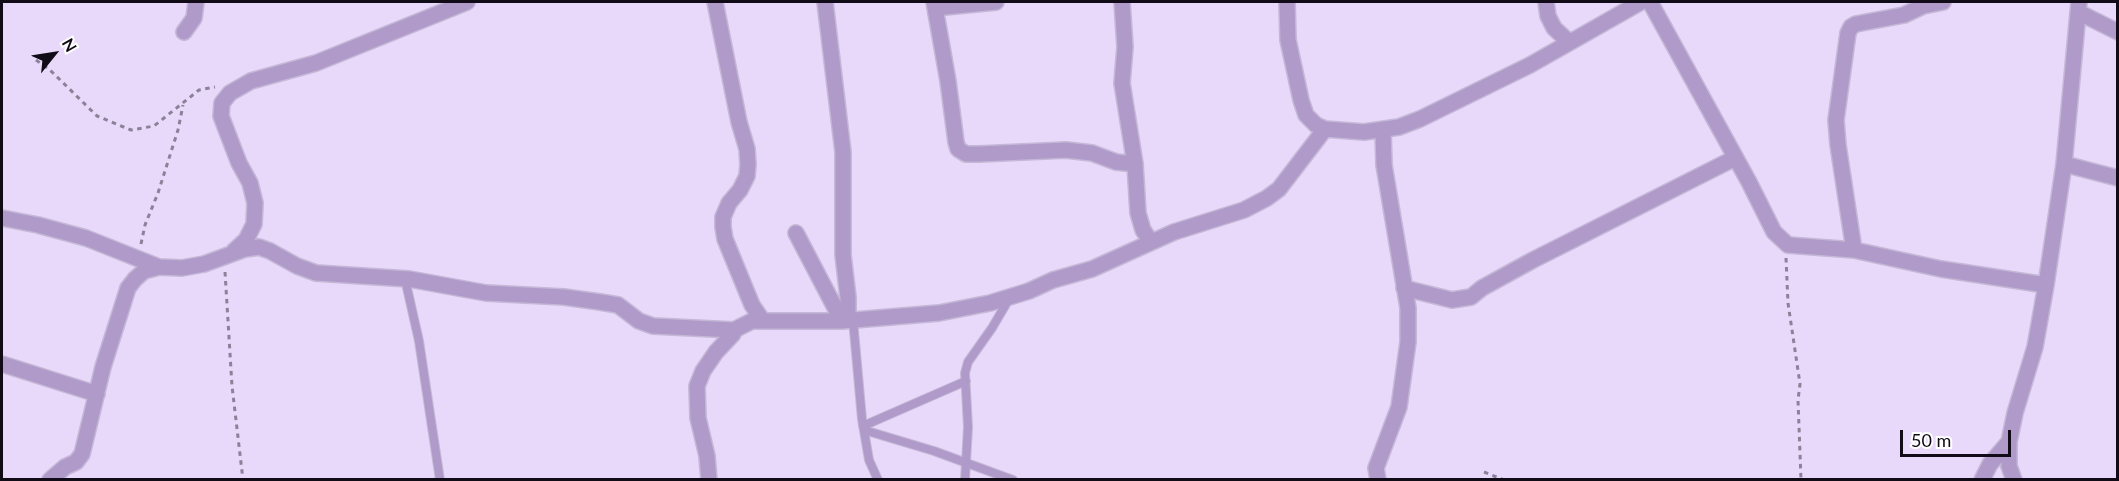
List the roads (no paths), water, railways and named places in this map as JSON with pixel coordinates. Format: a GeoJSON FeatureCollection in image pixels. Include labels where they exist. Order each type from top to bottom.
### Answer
{"type":"FeatureCollection","features":[{"type":"Feature","properties":{"kind":"street"},"geometry":{"type":"LineString","coordinates":[[184,32],[194,18],[196,2]]}},
{"type":"Feature","properties":{"kind":"street"},"geometry":{"type":"LineString","coordinates":[[229,254],[246,240],[254,224],[255,203],[250,183],[221,116],[222,103],[230,93],[251,81],[316,63],[467,2]]}},
{"type":"Feature","properties":{"kind":"street"},"geometry":{"type":"LineString","coordinates":[[715,2],[739,122],[747,149],[748,164],[747,176],[740,190],[729,203],[723,217],[723,227],[752,305],[763,321]]}},
{"type":"Feature","properties":{"kind":"street"},"geometry":{"type":"LineString","coordinates":[[825,2],[843,152],[843,255],[848,297],[847,320]]}},
{"type":"Feature","properties":{"kind":"street"},"geometry":{"type":"LineString","coordinates":[[996,2],[934,5],[958,149],[966,154],[1066,150],[1092,153],[1116,162],[1135,164]]}},
{"type":"Feature","properties":{"kind":"street"},"geometry":{"type":"LineString","coordinates":[[1122,2],[1125,47],[1122,83],[1135,164],[1140,223],[1151,242]]}},
{"type":"Feature","properties":{"kind":"street"},"geometry":{"type":"LineString","coordinates":[[1287,2],[1288,40],[1306,116],[1325,129],[1364,132],[1399,127],[1420,119],[1530,65],[1641,2]]}},
{"type":"Feature","properties":{"kind":"street"},"geometry":{"type":"LineString","coordinates":[[1546,2],[1548,16],[1554,28],[1569,42]]}},
{"type":"Feature","properties":{"kind":"street"},"geometry":{"type":"LineString","coordinates":[[1650,2],[1774,232],[1788,245],[1854,250],[1941,269],[2046,285]]}},
{"type":"Feature","properties":{"kind":"street"},"geometry":{"type":"LineString","coordinates":[[1854,250],[1836,120],[1848,33],[1856,24],[1904,15],[1923,6],[1943,2]]}},
{"type":"Feature","properties":{"kind":"street"},"geometry":{"type":"LineString","coordinates":[[2014,480],[2009,466],[2009,442],[2015,413],[2035,347],[2046,285],[2064,164],[2079,7],[2118,32]]}},
{"type":"Feature","properties":{"kind":"street"},"geometry":{"type":"LineString","coordinates":[[2,218],[86,238],[159,267],[182,268],[204,264],[229,254],[258,247],[316,273],[431,282],[486,293],[564,297],[618,305],[639,321],[653,326],[734,330],[752,321],[847,320],[939,313],[1010,297],[1053,280],[1092,269],[1182,229],[1244,210],[1267,198],[1279,189],[1325,129]]}},
{"type":"Feature","properties":{"kind":"street"},"geometry":{"type":"LineString","coordinates":[[1378,480],[1376,468],[1398,408],[1408,342],[1408,308],[1384,165],[1383,130]]}},
{"type":"Feature","properties":{"kind":"street"},"geometry":{"type":"LineString","coordinates":[[1404,288],[1452,300],[1471,297],[1482,288],[1533,260],[1735,158]]}},
{"type":"Feature","properties":{"kind":"street"},"geometry":{"type":"LineString","coordinates":[[2064,164],[2118,178]]}},
{"type":"Feature","properties":{"kind":"street"},"geometry":{"type":"LineString","coordinates":[[796,233],[847,320]]}},
{"type":"Feature","properties":{"kind":"street"},"geometry":{"type":"LineString","coordinates":[[50,480],[65,467],[76,462],[82,454],[103,367],[128,288],[144,272],[159,267]]}},
{"type":"Feature","properties":{"kind":"street"},"geometry":{"type":"LineString","coordinates":[[709,480],[707,456],[698,418],[697,386],[703,371],[734,330]]}},
{"type":"Feature","properties":{"kind":"street"},"geometry":{"type":"LineString","coordinates":[[2,364],[97,394]]}},
{"type":"Feature","properties":{"kind":"street"},"geometry":{"type":"LineString","coordinates":[[1982,480],[1990,464],[2009,442]]}},
{"type":"Feature","properties":{"kind":"lane"},"geometry":{"type":"LineString","coordinates":[[405,279],[419,341],[440,480]]}},
{"type":"Feature","properties":{"kind":"lane"},"geometry":{"type":"LineString","coordinates":[[965,480],[968,362],[1010,297]]}},
{"type":"Feature","properties":{"kind":"lane"},"geometry":{"type":"LineString","coordinates":[[847,320],[870,460],[878,480]]}},
{"type":"Feature","properties":{"kind":"lane"},"geometry":{"type":"LineString","coordinates":[[864,428],[966,381]]}},
{"type":"Feature","properties":{"kind":"lane"},"geometry":{"type":"LineString","coordinates":[[864,428],[1013,480]]}}]}
